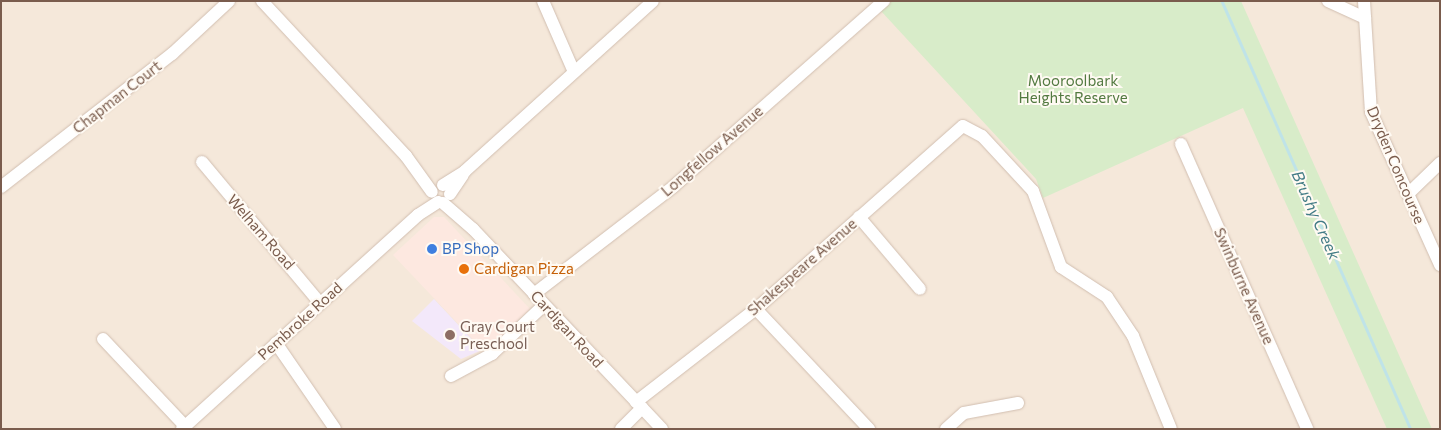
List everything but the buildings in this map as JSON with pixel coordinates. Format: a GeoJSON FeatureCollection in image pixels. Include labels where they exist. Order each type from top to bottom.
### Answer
{"type":"FeatureCollection","features":[{"type":"Feature","properties":{"kind":"street","name":"Chapman Court"},"geometry":{"type":"LineString","coordinates":[[1,187],[172,54],[229,1]]}},
{"type":"Feature","properties":{"kind":"street","name":"Cardigan Road"},"geometry":{"type":"LineString","coordinates":[[262,1],[544,305],[662,429]]}},
{"type":"Feature","properties":{"kind":"street"},"geometry":{"type":"LineString","coordinates":[[543,1],[574,72]]}},
{"type":"Feature","properties":{"kind":"street","name":"Pembroke Road"},"geometry":{"type":"LineString","coordinates":[[184,428],[653,1]]}},
{"type":"Feature","properties":{"kind":"street","name":"Longfellow Avenue"},"geometry":{"type":"LineString","coordinates":[[534,294],[674,186],[884,1]]}},
{"type":"Feature","properties":{"kind":"street"},"geometry":{"type":"LineString","coordinates":[[1328,1],[1365,18]]}},
{"type":"Feature","properties":{"kind":"street","name":"Dryden Concourse"},"geometry":{"type":"LineString","coordinates":[[1364,1],[1369,104],[1440,265]]}},
{"type":"Feature","properties":{"kind":"street","name":"Shakespeare Avenue"},"geometry":{"type":"LineString","coordinates":[[621,429],[639,405],[756,309],[963,126],[982,136],[1033,191],[1061,267],[1107,297],[1132,336],[1171,429]]}},
{"type":"Feature","properties":{"kind":"street","name":"Swinburne Avenue"},"geometry":{"type":"LineString","coordinates":[[1181,144],[1307,429]]}},
{"type":"Feature","properties":{"kind":"street","name":"Welham Road"},"geometry":{"type":"LineString","coordinates":[[202,162],[320,303]]}},
{"type":"Feature","properties":{"kind":"street"},"geometry":{"type":"LineString","coordinates":[[1408,194],[1440,163]]}},
{"type":"Feature","properties":{"kind":"street"},"geometry":{"type":"LineString","coordinates":[[860,217],[910,272],[920,290]]}},
{"type":"Feature","properties":{"kind":"street"},"geometry":{"type":"LineString","coordinates":[[451,376],[492,354],[544,305]]}},
{"type":"Feature","properties":{"kind":"street"},"geometry":{"type":"LineString","coordinates":[[756,309],[869,429]]}},
{"type":"Feature","properties":{"kind":"street"},"geometry":{"type":"LineString","coordinates":[[103,339],[184,428]]}},
{"type":"Feature","properties":{"kind":"street"},"geometry":{"type":"LineString","coordinates":[[276,343],[335,429]]}},
{"type":"Feature","properties":{"kind":"street"},"geometry":{"type":"LineString","coordinates":[[946,429],[964,413],[1018,404]]}},
{"type":"Feature","properties":{"kind":"shaded area"},"geometry":{"type":"Polygon","coordinates":[[[1,1],[1440,1],[1440,429],[1,429],[1,1]]]}},
{"type":"Feature","properties":{"kind":"shaded area"},"geometry":{"type":"Polygon","coordinates":[[[434,217],[444,217],[530,309],[485,352],[393,255],[434,217]]]}},
{"type":"Feature","properties":{"kind":"shaded area","name":"Gray Court Preschool"},"geometry":{"type":"Polygon","coordinates":[[[434,299],[482,350],[461,359],[412,321],[434,299]]]}},
{"type":"Feature","properties":{"kind":"green space","name":"Mooroolbark Heights Reserve"},"geometry":{"type":"Polygon","coordinates":[[[891,1],[1241,1],[1432,429],[1387,429],[1243,108],[1043,198],[1036,179],[881,11],[891,1]]]}},
{"type":"Feature","properties":{"kind":"waterway","name":"Brushy Creek"},"geometry":{"type":"LineString","coordinates":[[1222,1],[1411,429]]}},
{"type":"Feature","properties":{"kind":"place","name":"BP Shop"},"geometry":{"type":"Point","coordinates":[432,249]}},
{"type":"Feature","properties":{"kind":"place","name":"Cardigan Pizza"},"geometry":{"type":"Point","coordinates":[464,269]}},
{"type":"Feature","properties":{"kind":"place","name":"Gray Court Preschool"},"geometry":{"type":"Point","coordinates":[450,335]}}]}
